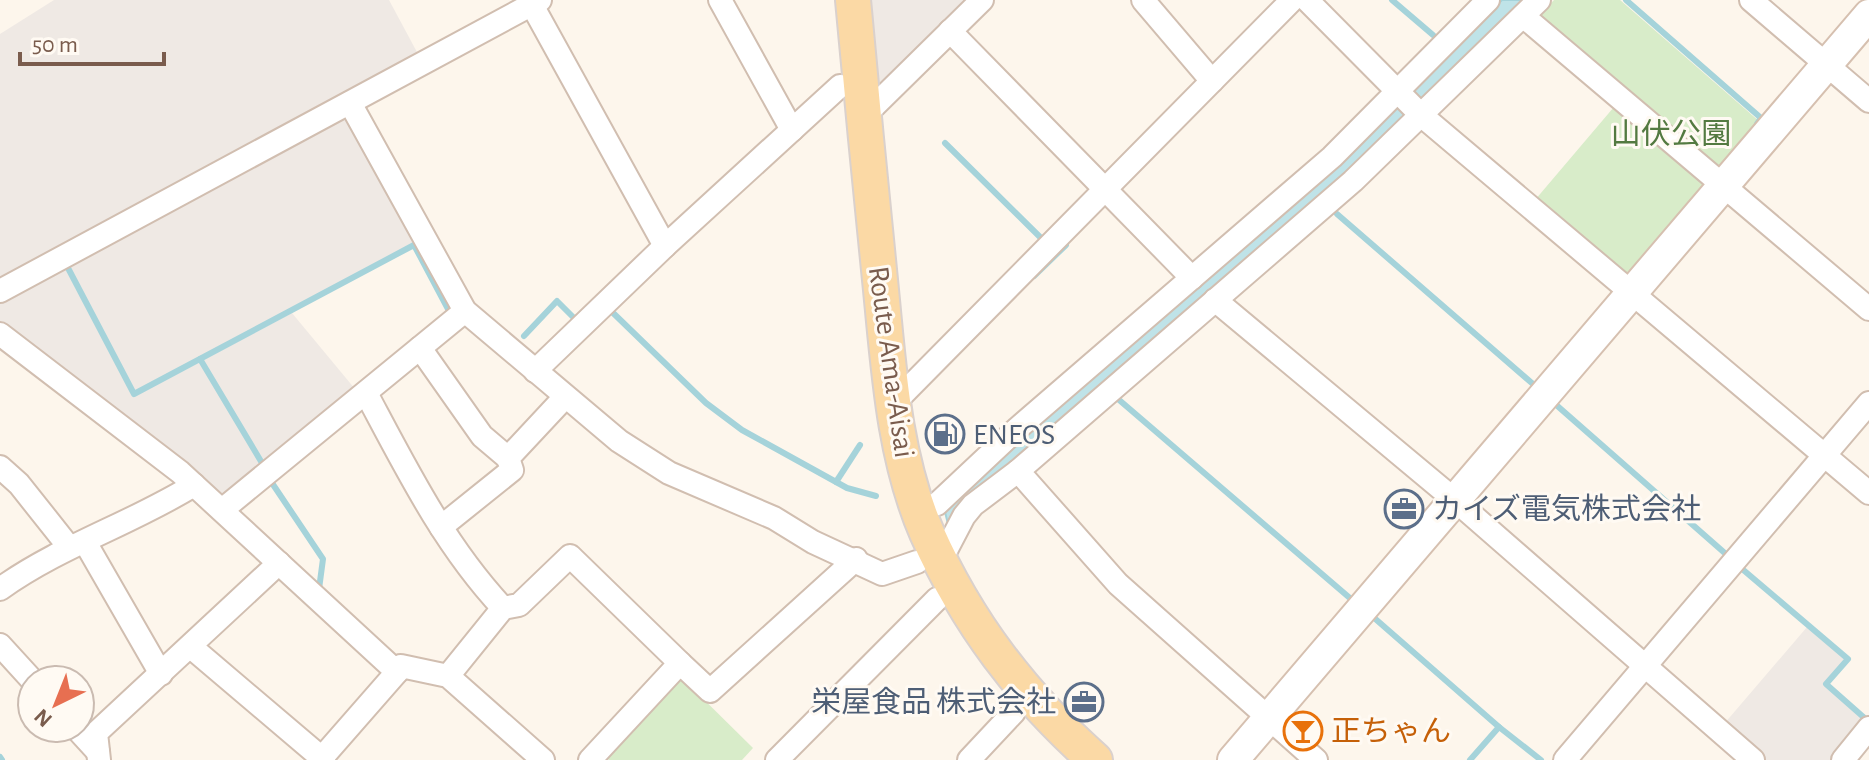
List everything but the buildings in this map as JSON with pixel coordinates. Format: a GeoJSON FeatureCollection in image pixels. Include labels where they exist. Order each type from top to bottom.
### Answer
{"type":"FeatureCollection","features":[{"type":"Feature","properties":{"kind":"main road","name":"Route Ama-Aisai"},"geometry":{"type":"LineString","coordinates":[[833,0],[872,400],[891,491],[929,561],[1027,694],[1095,760]]}},
{"type":"Feature","properties":{"kind":"main road","name":"Route Ama-Aisai"},"geometry":{"type":"LineString","coordinates":[[853,0],[893,404],[937,599],[967,652],[1014,712],[1064,760]]}},
{"type":"Feature","properties":{"kind":"street"},"geometry":{"type":"LineString","coordinates":[[720,0],[792,130]]}},
{"type":"Feature","properties":{"kind":"street"},"geometry":{"type":"LineString","coordinates":[[863,117],[982,0]]}},
{"type":"Feature","properties":{"kind":"street"},"geometry":{"type":"LineString","coordinates":[[1143,0],[1212,81]]}},
{"type":"Feature","properties":{"kind":"street"},"geometry":{"type":"LineString","coordinates":[[893,404],[1292,0]]}},
{"type":"Feature","properties":{"kind":"street"},"geometry":{"type":"LineString","coordinates":[[1307,0],[1410,103],[1869,493]]}},
{"type":"Feature","properties":{"kind":"street"},"geometry":{"type":"LineString","coordinates":[[350,103],[465,311],[619,441],[669,473],[774,518],[813,542],[856,559],[882,574],[929,561],[973,505],[1018,471],[1353,181],[1488,0]]}},
{"type":"Feature","properties":{"kind":"street"},"geometry":{"type":"LineString","coordinates":[[1751,0],[1869,101]]}},
{"type":"Feature","properties":{"kind":"street"},"geometry":{"type":"LineString","coordinates":[[0,291],[536,2],[665,246]]}},
{"type":"Feature","properties":{"kind":"street"},"geometry":{"type":"LineString","coordinates":[[919,510],[937,504],[1018,428],[1332,157],[1410,103],[1531,8],[1723,186],[1869,309]]}},
{"type":"Feature","properties":{"kind":"street"},"geometry":{"type":"LineString","coordinates":[[1233,760],[1869,15]]}},
{"type":"Feature","properties":{"kind":"street"},"geometry":{"type":"LineString","coordinates":[[950,31],[1192,278]]}},
{"type":"Feature","properties":{"kind":"street"},"geometry":{"type":"LineString","coordinates":[[535,371],[665,246],[840,86]]}},
{"type":"Feature","properties":{"kind":"street"},"geometry":{"type":"LineString","coordinates":[[1215,300],[1456,501],[1753,760]]}},
{"type":"Feature","properties":{"kind":"street"},"geometry":{"type":"LineString","coordinates":[[222,510],[465,311]]}},
{"type":"Feature","properties":{"kind":"street"},"geometry":{"type":"LineString","coordinates":[[0,334],[194,485],[397,672]]}},
{"type":"Feature","properties":{"kind":"street"},"geometry":{"type":"LineString","coordinates":[[420,348],[482,436],[508,458],[512,470],[441,527]]}},
{"type":"Feature","properties":{"kind":"street"},"geometry":{"type":"LineString","coordinates":[[366,393],[419,493],[477,581],[503,608]]}},
{"type":"Feature","properties":{"kind":"street"},"geometry":{"type":"LineString","coordinates":[[508,458],[565,397]]}},
{"type":"Feature","properties":{"kind":"street"},"geometry":{"type":"LineString","coordinates":[[1565,760],[1869,403]]}},
{"type":"Feature","properties":{"kind":"street"},"geometry":{"type":"LineString","coordinates":[[0,467],[77,545],[161,674]]}},
{"type":"Feature","properties":{"kind":"street"},"geometry":{"type":"LineString","coordinates":[[1018,471],[1118,584],[1316,760]]}},
{"type":"Feature","properties":{"kind":"street"},"geometry":{"type":"LineString","coordinates":[[0,589],[77,545],[155,509],[194,485]]}},
{"type":"Feature","properties":{"kind":"street"},"geometry":{"type":"LineString","coordinates":[[448,676],[503,608],[519,605],[570,556],[710,691],[856,559]]}},
{"type":"Feature","properties":{"kind":"street"},"geometry":{"type":"LineString","coordinates":[[98,756],[96,733],[279,563]]}},
{"type":"Feature","properties":{"kind":"street"},"geometry":{"type":"LineString","coordinates":[[777,760],[937,599]]}},
{"type":"Feature","properties":{"kind":"street"},"geometry":{"type":"LineString","coordinates":[[0,645],[17,664]]}},
{"type":"Feature","properties":{"kind":"street"},"geometry":{"type":"LineString","coordinates":[[191,647],[322,759],[401,666],[448,676],[543,760]]}},
{"type":"Feature","properties":{"kind":"street"},"geometry":{"type":"LineString","coordinates":[[590,760],[680,663]]}},
{"type":"Feature","properties":{"kind":"street"},"geometry":{"type":"LineString","coordinates":[[969,760],[1014,712]]}},
{"type":"Feature","properties":{"kind":"street"},"geometry":{"type":"LineString","coordinates":[[1843,760],[1869,728]]}},
{"type":"Feature","properties":{"kind":"shaded area"},"geometry":{"type":"Polygon","coordinates":[[[54,0],[389,0],[418,54],[0,279],[0,34],[54,0]]]}},
{"type":"Feature","properties":{"kind":"shaded area"},"geometry":{"type":"Polygon","coordinates":[[[863,0],[976,0],[872,102],[863,0]]]}},
{"type":"Feature","properties":{"kind":"shaded area"},"geometry":{"type":"Polygon","coordinates":[[[346,116],[415,242],[135,391],[69,266],[346,116]]]}},
{"type":"Feature","properties":{"kind":"shaded area"},"geometry":{"type":"Polygon","coordinates":[[[65,268],[133,397],[200,362],[261,466],[221,499],[184,465],[0,322],[0,302],[65,268]]]}},
{"type":"Feature","properties":{"kind":"shaded area"},"geometry":{"type":"Polygon","coordinates":[[[292,313],[355,389],[264,463],[203,360],[292,313]]]}},
{"type":"Feature","properties":{"kind":"shaded area"},"geometry":{"type":"Polygon","coordinates":[[[1807,627],[1845,659],[1824,685],[1868,722],[1835,760],[1766,760],[1724,724],[1807,627]]]}},
{"type":"Feature","properties":{"kind":"green space","name":"山伏公園"},"geometry":{"type":"Polygon","coordinates":[[[1554,0],[1620,0],[1760,122],[1627,278],[1535,200],[1625,94],[1538,17],[1554,0]]]}},
{"type":"Feature","properties":{"kind":"green space"},"geometry":{"type":"Polygon","coordinates":[[[677,673],[753,748],[742,760],[609,760],[603,754],[677,673]]]}},
{"type":"Feature","properties":{"kind":"water"},"geometry":{"type":"Polygon","coordinates":[[[1502,0],[1524,0],[1304,214],[949,528],[944,508],[1396,104],[1502,0]]]}},
{"type":"Feature","properties":{"kind":"waterway"},"geometry":{"type":"LineString","coordinates":[[1392,0],[1433,35]]}},
{"type":"Feature","properties":{"kind":"waterway"},"geometry":{"type":"LineString","coordinates":[[1626,0],[1761,118],[1757,124]]}},
{"type":"Feature","properties":{"kind":"waterway"},"geometry":{"type":"LineString","coordinates":[[945,143],[1040,237]]}},
{"type":"Feature","properties":{"kind":"waterway"},"geometry":{"type":"LineString","coordinates":[[1337,214],[1533,384]]}},
{"type":"Feature","properties":{"kind":"waterway"},"geometry":{"type":"LineString","coordinates":[[68,268],[134,394],[414,245],[448,309]]}},
{"type":"Feature","properties":{"kind":"waterway"},"geometry":{"type":"LineString","coordinates":[[1034,276],[1066,245]]}},
{"type":"Feature","properties":{"kind":"waterway"},"geometry":{"type":"LineString","coordinates":[[524,336],[557,301],[576,320]]}},
{"type":"Feature","properties":{"kind":"waterway"},"geometry":{"type":"LineString","coordinates":[[609,309],[706,403],[742,430],[847,488],[876,496]]}},
{"type":"Feature","properties":{"kind":"waterway"},"geometry":{"type":"LineString","coordinates":[[200,359],[262,463]]}},
{"type":"Feature","properties":{"kind":"waterway"},"geometry":{"type":"LineString","coordinates":[[1118,399],[1351,599]]}},
{"type":"Feature","properties":{"kind":"waterway"},"geometry":{"type":"LineString","coordinates":[[1554,403],[1727,555]]}},
{"type":"Feature","properties":{"kind":"waterway"},"geometry":{"type":"LineString","coordinates":[[836,482],[860,445]]}},
{"type":"Feature","properties":{"kind":"waterway"},"geometry":{"type":"LineString","coordinates":[[272,483],[323,559],[319,589]]}},
{"type":"Feature","properties":{"kind":"waterway"},"geometry":{"type":"LineString","coordinates":[[1741,568],[1848,659],[1826,684],[1868,721]]}},
{"type":"Feature","properties":{"kind":"waterway"},"geometry":{"type":"LineString","coordinates":[[1372,616],[1541,760]]}},
{"type":"Feature","properties":{"kind":"waterway"},"geometry":{"type":"LineString","coordinates":[[1470,760],[1499,727]]}},
{"type":"Feature","properties":{"kind":"place","name":"ENEOS"},"geometry":{"type":"Point","coordinates":[945,434]}},
{"type":"Feature","properties":{"kind":"place","name":"カイズ電気株式会社"},"geometry":{"type":"Point","coordinates":[1404,509]}},
{"type":"Feature","properties":{"kind":"place","name":"栄屋食品 株式会社"},"geometry":{"type":"Point","coordinates":[1084,702]}},
{"type":"Feature","properties":{"kind":"place","name":"正ちゃん"},"geometry":{"type":"Point","coordinates":[1303,731]}}]}
